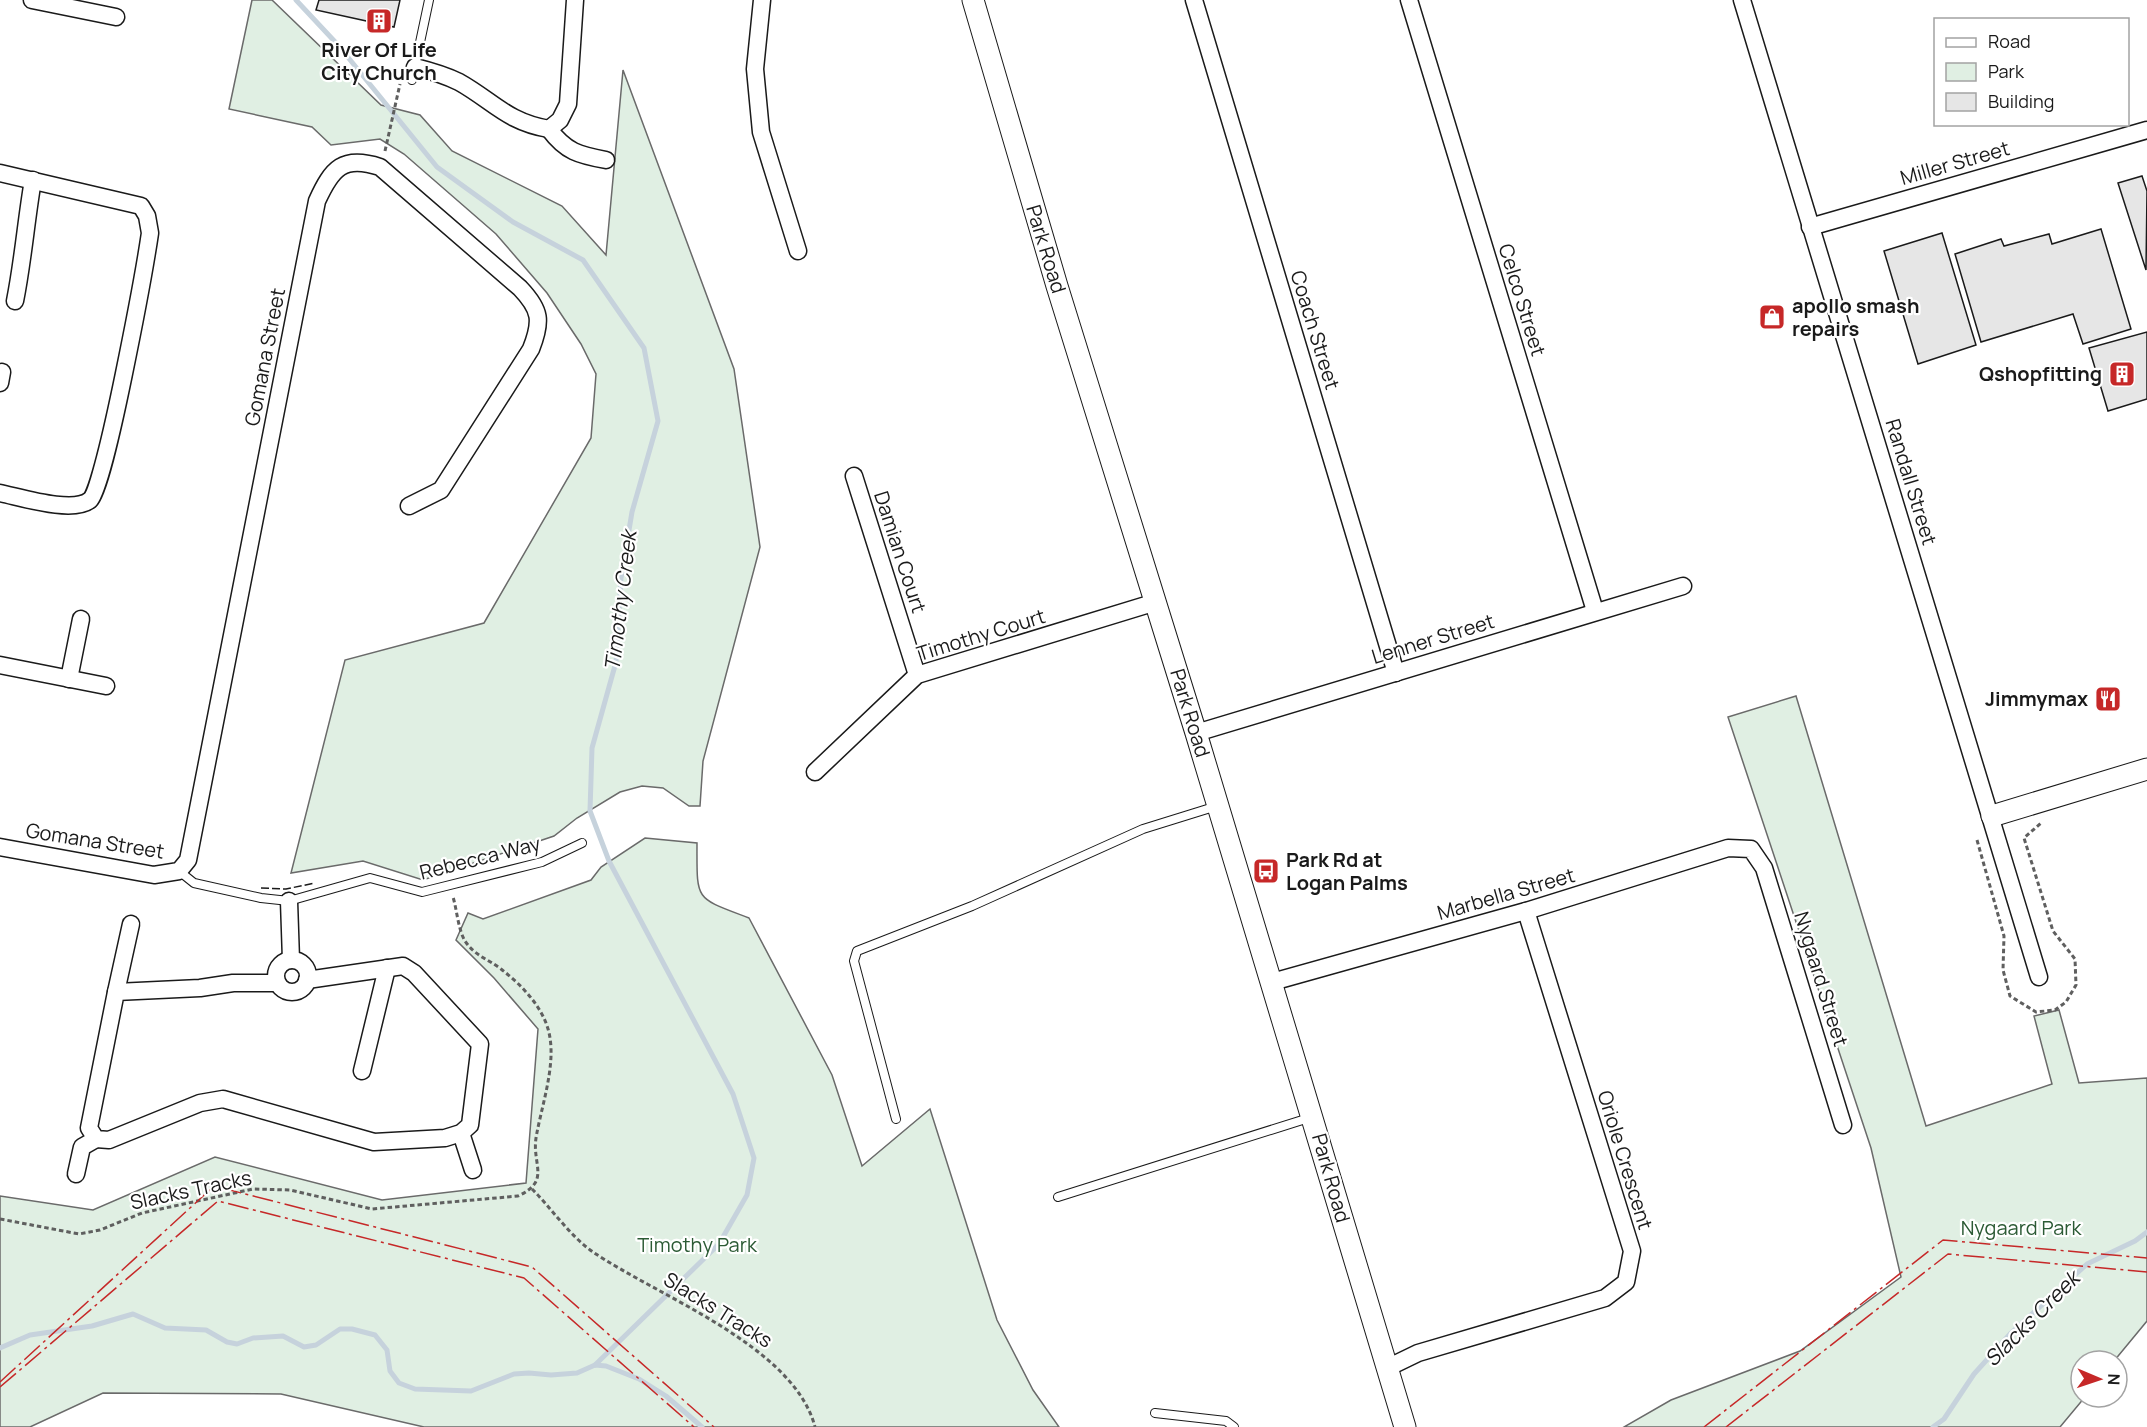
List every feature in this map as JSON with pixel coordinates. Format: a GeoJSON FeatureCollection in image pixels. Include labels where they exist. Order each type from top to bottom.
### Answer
{"type":"FeatureCollection","features":[{"type":"Feature","properties":{"kind":"street"},"geometry":{"type":"LineString","coordinates":[[32,0],[116,17]]}},
{"type":"Feature","properties":{"kind":"street"},"geometry":{"type":"LineString","coordinates":[[549,129],[560,120],[568,104],[575,0]]}},
{"type":"Feature","properties":{"kind":"street"},"geometry":{"type":"LineString","coordinates":[[762,0],[755,69],[761,132],[798,251]]}},
{"type":"Feature","properties":{"kind":"street","name":"Park Road"},"geometry":{"type":"LineString","coordinates":[[973,0],[1057,286],[1197,733],[1405,1427]]}},
{"type":"Feature","properties":{"kind":"street","name":"Coach Street"},"geometry":{"type":"LineString","coordinates":[[1194,0],[1396,673]]}},
{"type":"Feature","properties":{"kind":"street","name":"Celco Street"},"geometry":{"type":"LineString","coordinates":[[1409,0],[1595,611]]}},
{"type":"Feature","properties":{"kind":"street","name":"Randall Street"},"geometry":{"type":"LineString","coordinates":[[1742,0],[1992,816],[2039,977]]}},
{"type":"Feature","properties":{"kind":"street"},"geometry":{"type":"LineString","coordinates":[[414,73],[443,74],[461,83],[512,119],[549,129],[557,141],[577,155],[606,160]]}},
{"type":"Feature","properties":{"kind":"street","name":"Miller Street"},"geometry":{"type":"LineString","coordinates":[[1810,227],[2147,130]]}},
{"type":"Feature","properties":{"kind":"street","name":"Gomana Street"},"geometry":{"type":"LineString","coordinates":[[0,847],[154,875],[179,871],[188,860],[317,201],[327,179],[340,165],[360,160],[380,167],[520,288],[534,302],[540,326],[531,349],[441,490],[409,506]]}},
{"type":"Feature","properties":{"kind":"street"},"geometry":{"type":"LineString","coordinates":[[0,173],[141,206],[147,216],[150,233],[110,437],[97,490],[90,500],[79,505],[65,506],[0,494]]}},
{"type":"Feature","properties":{"kind":"street"},"geometry":{"type":"LineString","coordinates":[[15,301],[33,180]]}},
{"type":"Feature","properties":{"kind":"street","name":"Damian Court"},"geometry":{"type":"LineString","coordinates":[[854,476],[917,675]]}},
{"type":"Feature","properties":{"kind":"street","name":"Lenner Street"},"geometry":{"type":"LineString","coordinates":[[1197,733],[1683,586]]}},
{"type":"Feature","properties":{"kind":"street","name":"Timothy Court"},"geometry":{"type":"LineString","coordinates":[[815,772],[917,675],[1156,602]]}},
{"type":"Feature","properties":{"kind":"street"},"geometry":{"type":"LineString","coordinates":[[69,679],[81,619]]}},
{"type":"Feature","properties":{"kind":"street"},"geometry":{"type":"LineString","coordinates":[[0,665],[106,686]]}},
{"type":"Feature","properties":{"kind":"street"},"geometry":{"type":"LineString","coordinates":[[1992,816],[2147,769]]}},
{"type":"Feature","properties":{"kind":"street","name":"Marbella Street"},"geometry":{"type":"LineString","coordinates":[[1272,982],[1526,911],[1728,848],[1751,849]]}},
{"type":"Feature","properties":{"kind":"street","name":"Nygaard Street"},"geometry":{"type":"LineString","coordinates":[[1751,849],[1764,868],[1843,1125]]}},
{"type":"Feature","properties":{"kind":"street"},"geometry":{"type":"LineString","coordinates":[[290,900],[291,960]]}},
{"type":"Feature","properties":{"kind":"street","name":"Oriole Crescent"},"geometry":{"type":"LineString","coordinates":[[1387,1368],[1418,1353],[1605,1298],[1626,1282],[1632,1251],[1526,911]]}},
{"type":"Feature","properties":{"kind":"street"},"geometry":{"type":"LineString","coordinates":[[96,1139],[89,1128],[131,924]]}},
{"type":"Feature","properties":{"kind":"street"},"geometry":{"type":"LineString","coordinates":[[116,992],[200,988],[233,983],[277,983],[290,992],[301,989],[307,980],[304,966],[291,960]]}},
{"type":"Feature","properties":{"kind":"street"},"geometry":{"type":"LineString","coordinates":[[277,983],[278,968],[291,960]]}},
{"type":"Feature","properties":{"kind":"street"},"geometry":{"type":"LineString","coordinates":[[76,1174],[82,1147],[96,1139],[109,1140],[200,1103],[223,1100],[374,1142],[445,1138],[461,1133],[470,1125],[480,1044],[414,973],[403,966],[307,980]]}},
{"type":"Feature","properties":{"kind":"street"},"geometry":{"type":"LineString","coordinates":[[362,1071],[387,968]]}},
{"type":"Feature","properties":{"kind":"street"},"geometry":{"type":"LineString","coordinates":[[461,1133],[473,1170]]}},
{"type":"Feature","properties":{"kind":"lane"},"geometry":{"type":"LineString","coordinates":[[414,73],[429,0]]}},
{"type":"Feature","properties":{"kind":"lane"},"geometry":{"type":"LineString","coordinates":[[896,1119],[854,961],[857,951],[972,906],[1143,829],[1217,806]]}},
{"type":"Feature","properties":{"kind":"lane","name":"Rebecca Way"},"geometry":{"type":"LineString","coordinates":[[179,871],[195,883],[261,898],[290,900],[370,878],[422,892],[542,862],[582,843]]}},
{"type":"Feature","properties":{"kind":"lane"},"geometry":{"type":"LineString","coordinates":[[1058,1197],[1313,1117]]}},
{"type":"Feature","properties":{"kind":"lane"},"geometry":{"type":"LineString","coordinates":[[1155,1413],[1226,1421],[1234,1427]]}},
{"type":"Feature","properties":{"kind":"path"},"geometry":{"type":"LineString","coordinates":[[386,144],[400,84]]}},
{"type":"Feature","properties":{"kind":"path"},"geometry":{"type":"LineString","coordinates":[[450,886],[464,940],[478,956],[500,969],[527,993],[545,1016],[551,1040],[547,1088],[536,1141],[539,1174],[532,1190]]}},
{"type":"Feature","properties":{"kind":"path","name":"Slacks Tracks"},"geometry":{"type":"LineString","coordinates":[[0,1219],[79,1234],[100,1230],[142,1213],[253,1189],[290,1190],[372,1209],[518,1196],[532,1190],[591,1251],[770,1359],[800,1392],[815,1427]]}},
{"type":"Feature","properties":{"kind":"green space"},"geometry":{"type":"Polygon","coordinates":[[[252,0],[272,0],[381,105],[420,115],[452,151],[562,206],[606,255],[623,70],[734,369],[760,547],[703,761],[700,806],[689,806],[663,788],[642,786],[620,792],[577,818],[554,836],[423,880],[363,861],[291,873],[345,660],[484,623],[591,438],[596,374],[581,344],[547,293],[496,234],[404,154],[380,139],[331,145],[312,127],[229,109],[252,0]]]}},
{"type":"Feature","properties":{"kind":"green space","name":"Nygaard Park"},"geometry":{"type":"Polygon","coordinates":[[[1796,696],[1926,1126],[2052,1084],[2034,1016],[2059,1010],[2079,1083],[2147,1078],[2147,1321],[2124,1349],[2069,1349],[2069,1409],[2075,1409],[2060,1427],[1624,1427],[1671,1400],[1800,1351],[1901,1277],[1871,1148],[1728,717],[1796,696]]]}},
{"type":"Feature","properties":{"kind":"green space","name":"Timothy Park"},"geometry":{"type":"Polygon","coordinates":[[[645,838],[697,843],[697,877],[702,895],[718,906],[749,918],[832,1075],[862,1166],[930,1109],[997,1320],[1033,1390],[1059,1427],[424,1427],[281,1394],[103,1393],[30,1427],[0,1427],[0,1196],[93,1210],[215,1157],[382,1200],[526,1183],[538,1029],[494,978],[456,940],[468,913],[483,919],[591,880],[601,867],[645,838]]]}},
{"type":"Feature","properties":{"kind":"building","name":"River Of Life City Church"},"geometry":{"type":"Polygon","coordinates":[[[319,0],[400,0],[394,27],[316,10],[319,0]]]}},
{"type":"Feature","properties":{"kind":"building"},"geometry":{"type":"Polygon","coordinates":[[[2142,176],[2147,191],[2146,270],[2118,183],[2142,176]]]}},
{"type":"Feature","properties":{"kind":"building"},"geometry":{"type":"Polygon","coordinates":[[[2101,229],[2131,329],[2083,344],[2073,314],[1981,342],[1955,254],[2001,239],[2004,246],[2049,234],[2052,244],[2101,229]]]}},
{"type":"Feature","properties":{"kind":"building"},"geometry":{"type":"Polygon","coordinates":[[[1942,233],[1976,345],[1918,364],[1884,251],[1942,233]]]}},
{"type":"Feature","properties":{"kind":"building","name":"Qshopfitting"},"geometry":{"type":"Polygon","coordinates":[[[2147,332],[2147,399],[2108,411],[2089,348],[2147,332]]]}},
{"type":"Feature","properties":{"kind":"waterway","name":"Timothy Creek"},"geometry":{"type":"LineString","coordinates":[[296,0],[338,45],[437,167],[513,222],[583,260],[644,348],[658,421],[632,512],[621,578],[616,662],[592,748],[590,811],[609,861],[733,1094],[754,1158],[747,1195],[719,1244],[595,1365]]}},
{"type":"Feature","properties":{"kind":"waterway","name":"Slacks Creek"},"geometry":{"type":"LineString","coordinates":[[1933,1427],[1944,1419],[1974,1374],[2011,1333],[2087,1264],[2135,1241],[2147,1232]]}},
{"type":"Feature","properties":{"kind":"waterway","name":"Slacks Creek"},"geometry":{"type":"LineString","coordinates":[[0,1348],[30,1335],[92,1326],[133,1314],[165,1328],[206,1330],[227,1342],[237,1344],[253,1338],[283,1336],[304,1347],[316,1345],[340,1329],[352,1329],[375,1335],[387,1350],[390,1371],[399,1383],[415,1389],[471,1391],[514,1374],[577,1373],[595,1365],[606,1366],[639,1379],[666,1396],[702,1427]]}},
{"type":"Feature","properties":{"kind":"fence"},"geometry":{"type":"LineString","coordinates":[[261,888],[286,889],[315,883]]}},
{"type":"Feature","properties":{"kind":"power"},"geometry":{"type":"LineString","coordinates":[[0,1382],[214,1186],[532,1267],[714,1427]]}},
{"type":"Feature","properties":{"kind":"power"},"geometry":{"type":"LineString","coordinates":[[0,1387],[218,1201],[524,1278],[694,1427]]}},
{"type":"Feature","properties":{"kind":"power"},"geometry":{"type":"LineString","coordinates":[[1704,1427],[1943,1240],[2147,1258]]}},
{"type":"Feature","properties":{"kind":"power"},"geometry":{"type":"LineString","coordinates":[[1726,1427],[1948,1254],[2147,1272]]}},
{"type":"Feature","properties":{"kind":"place","name":"River Of Life City Church"},"geometry":{"type":"Point","coordinates":[379,21]}},
{"type":"Feature","properties":{"kind":"place","name":"apollo smash repairs"},"geometry":{"type":"Point","coordinates":[1772,317]}},
{"type":"Feature","properties":{"kind":"place","name":"Qshopfitting"},"geometry":{"type":"Point","coordinates":[2122,374]}},
{"type":"Feature","properties":{"kind":"place","name":"Jimmymax"},"geometry":{"type":"Point","coordinates":[2108,699]}},
{"type":"Feature","properties":{"kind":"place","name":"Park Rd at Logan Palms"},"geometry":{"type":"Point","coordinates":[1266,871]}}]}
